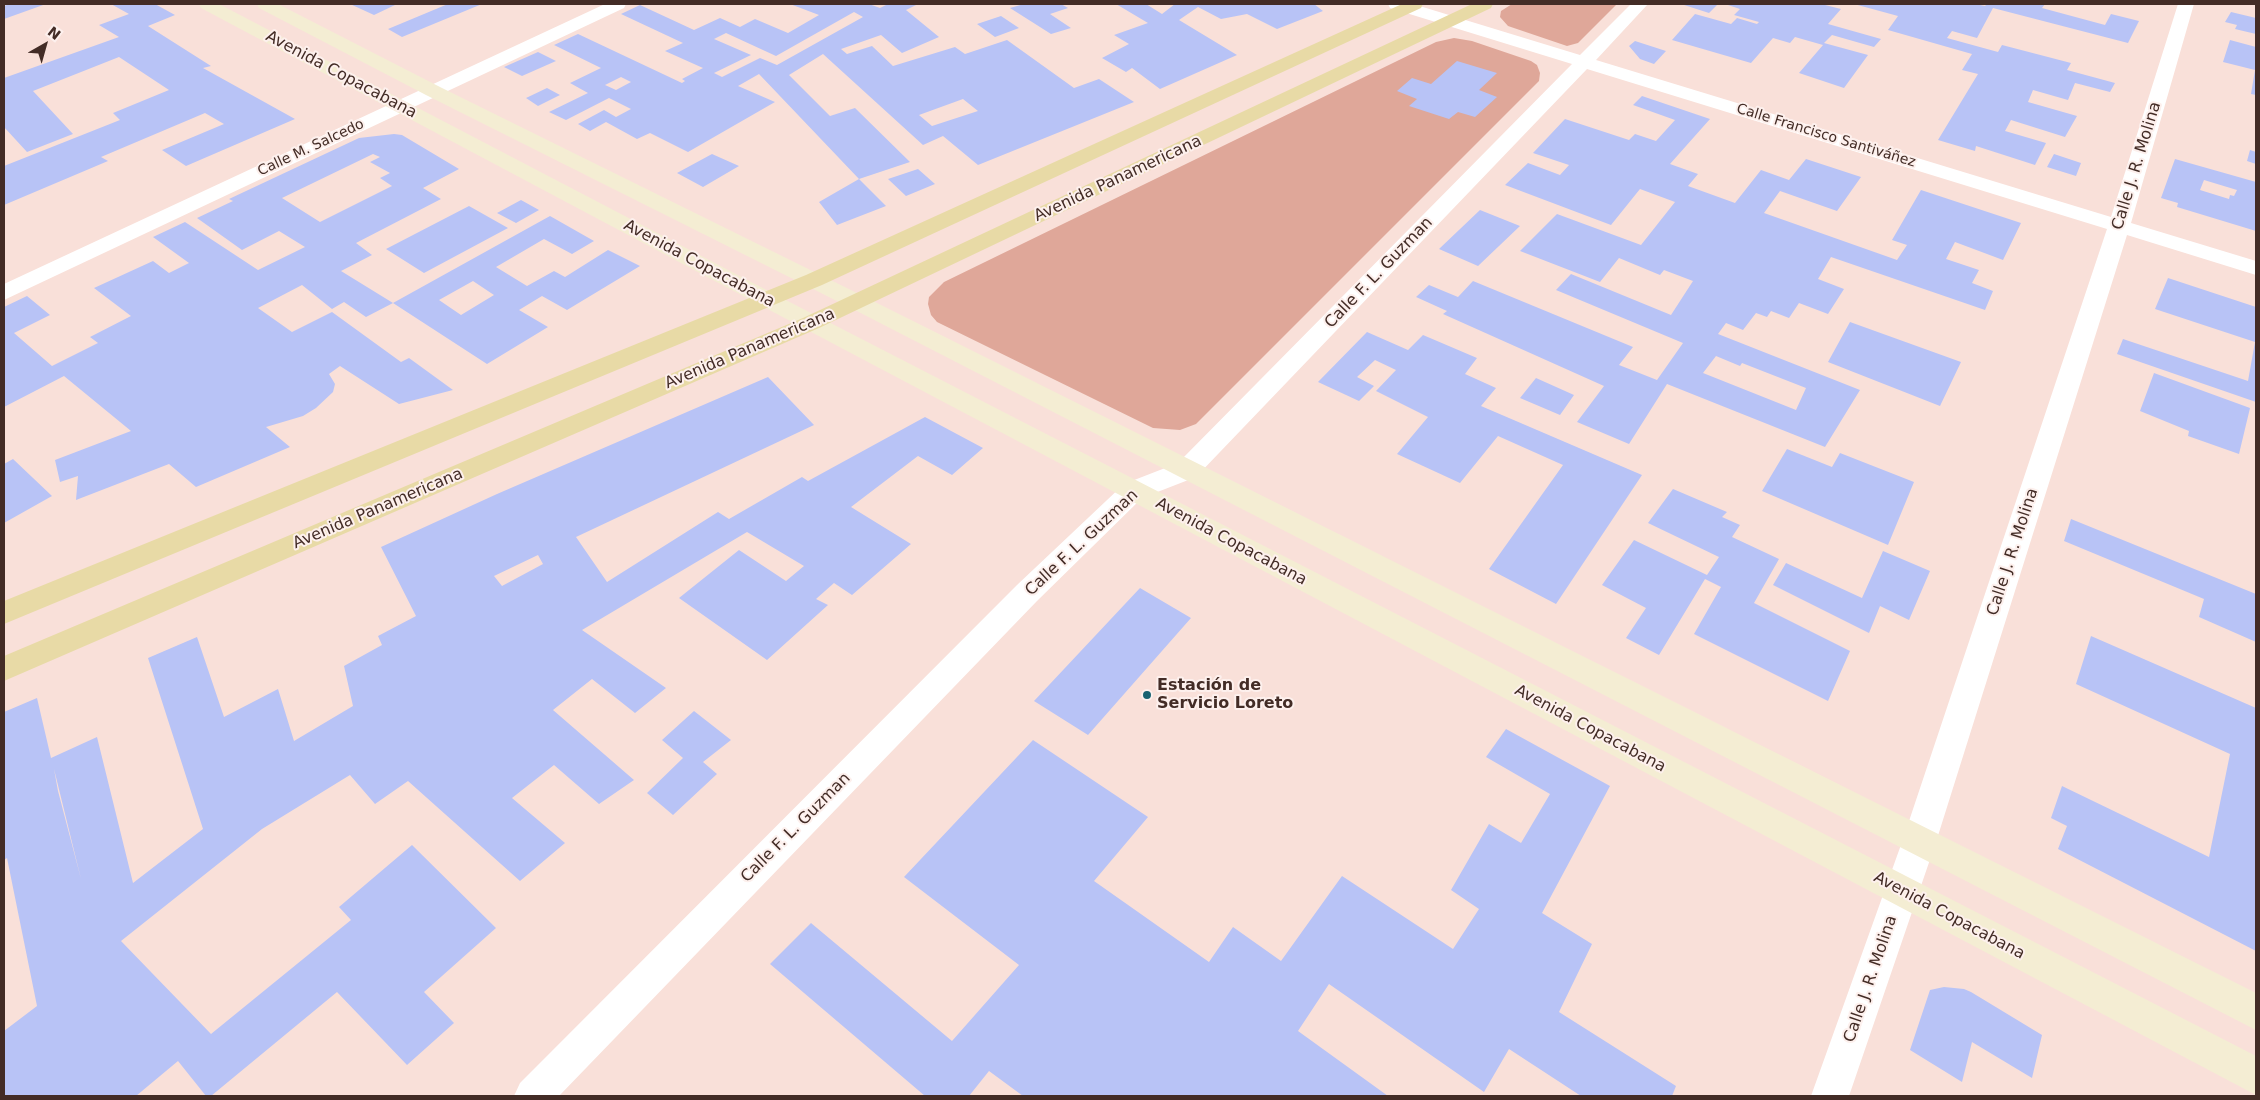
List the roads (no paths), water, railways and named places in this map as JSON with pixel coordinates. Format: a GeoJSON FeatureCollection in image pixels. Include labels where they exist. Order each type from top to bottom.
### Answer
{"type":"FeatureCollection","features":[{"type":"Feature","properties":{"kind":"main road","name":"Avenida Copacabana"},"geometry":{"type":"LineString","coordinates":[[208,4],[768,300],[2256,1076]]}},
{"type":"Feature","properties":{"kind":"main road","name":"Avenida Copacabana"},"geometry":{"type":"LineString","coordinates":[[265,4],[433,91],[814,280],[2256,1012]]}},
{"type":"Feature","properties":{"kind":"main road","name":"Avenida Panamericana"},"geometry":{"type":"LineString","coordinates":[[4,670],[857,302],[1486,4]]}},
{"type":"Feature","properties":{"kind":"main road"},"geometry":{"type":"LineString","coordinates":[[4,613],[768,300],[1406,5]]}},
{"type":"Feature","properties":{"kind":"street","name":"Calle M. Salcedo"},"geometry":{"type":"LineString","coordinates":[[4,293],[618,4]]}},
{"type":"Feature","properties":{"kind":"street","name":"Calle F. L. Guzman"},"geometry":{"type":"LineString","coordinates":[[533,1096],[1027,593],[1133,491],[1187,470],[1640,4]]}},
{"type":"Feature","properties":{"kind":"street","name":"Calle J. R. Molina"},"geometry":{"type":"LineString","coordinates":[[1830,1096],[1902,892],[2119,226],[2186,4]]}},
{"type":"Feature","properties":{"kind":"street","name":"Calle Francisco Santiváñez"},"geometry":{"type":"LineString","coordinates":[[1406,5],[1584,62],[2256,268]]}},
{"type":"Feature","properties":{"kind":"place","name":"Estación de Servicio Loreto"},"geometry":{"type":"Point","coordinates":[1147,695]}}]}
